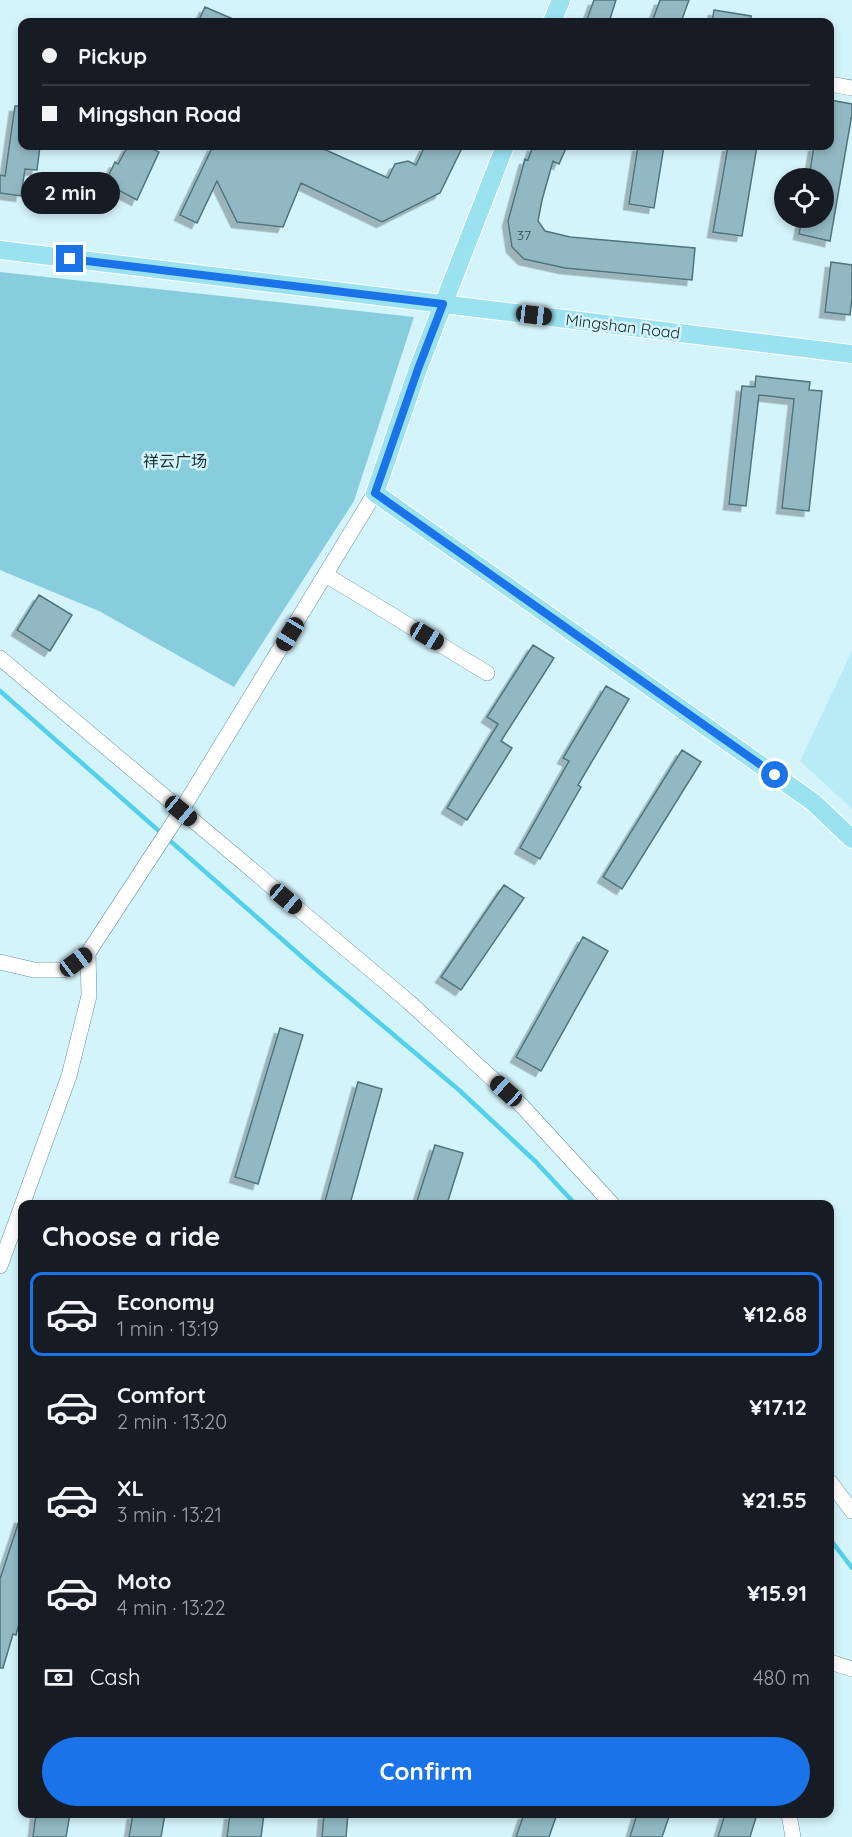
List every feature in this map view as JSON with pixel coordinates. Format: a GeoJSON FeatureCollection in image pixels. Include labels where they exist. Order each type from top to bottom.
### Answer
{"type":"FeatureCollection","features":[{"type":"Feature","properties":{"kind":"main road"},"geometry":{"type":"LineString","coordinates":[[554,18],[561,0]]}},
{"type":"Feature","properties":{"kind":"main road"},"geometry":{"type":"LineString","coordinates":[[503,150],[418,369],[375,493],[813,802],[852,839]]}},
{"type":"Feature","properties":{"kind":"main road","name":"Mingshan Road"},"geometry":{"type":"LineString","coordinates":[[0,250],[852,354]]}},
{"type":"Feature","properties":{"kind":"street"},"geometry":{"type":"LineString","coordinates":[[834,85],[852,88]]}},
{"type":"Feature","properties":{"kind":"street"},"geometry":{"type":"LineString","coordinates":[[0,962],[34,970],[64,970],[88,952],[181,811],[375,493]]}},
{"type":"Feature","properties":{"kind":"street"},"geometry":{"type":"LineString","coordinates":[[326,575],[487,673]]}},
{"type":"Feature","properties":{"kind":"street"},"geometry":{"type":"LineString","coordinates":[[0,658],[426,1018],[522,1106],[608,1200]]}},
{"type":"Feature","properties":{"kind":"street"},"geometry":{"type":"LineString","coordinates":[[24,1200],[69,1076],[89,996],[88,952]]}},
{"type":"Feature","properties":{"kind":"street"},"geometry":{"type":"LineString","coordinates":[[0,1266],[18,1216]]}},
{"type":"Feature","properties":{"kind":"street"},"geometry":{"type":"LineString","coordinates":[[834,1487],[852,1510]]}},
{"type":"Feature","properties":{"kind":"street"},"geometry":{"type":"LineString","coordinates":[[834,1663],[852,1669]]}},
{"type":"Feature","properties":{"kind":"street"},"geometry":{"type":"LineString","coordinates":[[790,1818],[792,1837]]}},
{"type":"Feature","properties":{"kind":"shaded area"},"geometry":{"type":"Polygon","coordinates":[[[852,651],[852,809],[800,761],[852,651]]]}},
{"type":"Feature","properties":{"kind":"green space","name":"祥云广场"},"geometry":{"type":"Polygon","coordinates":[[[0,272],[414,317],[354,501],[234,687],[99,611],[0,570],[0,272]]]}},
{"type":"Feature","properties":{"kind":"building"},"geometry":{"type":"Polygon","coordinates":[[[594,0],[616,0],[610,18],[587,18],[594,0]]]}},
{"type":"Feature","properties":{"kind":"building"},"geometry":{"type":"Polygon","coordinates":[[[660,0],[689,0],[682,18],[653,18],[660,0]]]}},
{"type":"Feature","properties":{"kind":"building"},"geometry":{"type":"Polygon","coordinates":[[[205,7],[231,18],[200,18],[205,7]]]}},
{"type":"Feature","properties":{"kind":"building"},"geometry":{"type":"Polygon","coordinates":[[[714,10],[751,16],[751,18],[713,18],[714,10]]]}},
{"type":"Feature","properties":{"kind":"building"},"geometry":{"type":"Polygon","coordinates":[[[834,101],[852,104],[834,218],[834,168],[811,168],[813,150],[834,150],[834,101]]]}},
{"type":"Feature","properties":{"kind":"building"},"geometry":{"type":"Polygon","coordinates":[[[15,106],[18,106],[18,150],[40,150],[37,170],[25,169],[21,196],[0,193],[0,175],[5,176],[15,106]]]}},
{"type":"Feature","properties":{"kind":"building"},"geometry":{"type":"Polygon","coordinates":[[[126,150],[159,152],[137,200],[105,183],[115,162],[118,164],[126,150]]]}},
{"type":"Feature","properties":{"kind":"building"},"geometry":{"type":"Polygon","coordinates":[[[211,150],[326,150],[388,178],[395,164],[408,161],[416,165],[423,150],[461,150],[440,193],[382,222],[301,183],[283,227],[237,222],[217,181],[197,223],[180,215],[211,150]]]}},
{"type":"Feature","properties":{"kind":"building"},"geometry":{"type":"Polygon","coordinates":[[[532,150],[565,150],[559,164],[553,161],[542,200],[538,221],[545,231],[570,237],[695,248],[692,280],[565,268],[524,259],[512,247],[508,221],[525,159],[528,160],[532,150]]]}},
{"type":"Feature","properties":{"kind":"building"},"geometry":{"type":"Polygon","coordinates":[[[637,150],[663,150],[654,208],[629,204],[637,150]]]}},
{"type":"Feature","properties":{"kind":"building"},"geometry":{"type":"Polygon","coordinates":[[[727,150],[756,150],[742,236],[713,232],[727,150]]]}},
{"type":"Feature","properties":{"kind":"building"},"geometry":{"type":"Polygon","coordinates":[[[800,228],[832,228],[830,241],[799,234],[800,228]]]}},
{"type":"Feature","properties":{"kind":"building"},"geometry":{"type":"Polygon","coordinates":[[[831,262],[852,265],[850,315],[825,312],[831,262]]]}},
{"type":"Feature","properties":{"kind":"building"},"geometry":{"type":"Polygon","coordinates":[[[756,376],[810,382],[809,390],[822,391],[809,511],[782,508],[794,399],[759,395],[746,506],[729,504],[742,386],[755,387],[756,376]]]}},
{"type":"Feature","properties":{"kind":"building"},"geometry":{"type":"Polygon","coordinates":[[[39,595],[72,615],[50,651],[17,630],[39,595]]]}},
{"type":"Feature","properties":{"kind":"building"},"geometry":{"type":"Polygon","coordinates":[[[533,645],[554,658],[501,741],[512,748],[467,820],[447,808],[498,724],[487,717],[533,645]]]}},
{"type":"Feature","properties":{"kind":"building"},"geometry":{"type":"Polygon","coordinates":[[[606,686],[629,699],[578,785],[581,787],[540,859],[520,848],[569,761],[563,758],[606,686]]]}},
{"type":"Feature","properties":{"kind":"building"},"geometry":{"type":"Polygon","coordinates":[[[682,750],[701,762],[622,889],[603,877],[682,750]]]}},
{"type":"Feature","properties":{"kind":"building"},"geometry":{"type":"Polygon","coordinates":[[[504,885],[524,898],[461,990],[441,977],[504,885]]]}},
{"type":"Feature","properties":{"kind":"building"},"geometry":{"type":"Polygon","coordinates":[[[583,937],[608,951],[541,1071],[516,1057],[583,937]]]}},
{"type":"Feature","properties":{"kind":"building"},"geometry":{"type":"Polygon","coordinates":[[[280,1028],[303,1035],[258,1184],[235,1177],[280,1028]]]}},
{"type":"Feature","properties":{"kind":"building"},"geometry":{"type":"Polygon","coordinates":[[[358,1082],[382,1089],[351,1200],[325,1200],[358,1082]]]}},
{"type":"Feature","properties":{"kind":"building"},"geometry":{"type":"Polygon","coordinates":[[[435,1145],[463,1153],[448,1200],[417,1200],[435,1145]]]}},
{"type":"Feature","properties":{"kind":"building"},"geometry":{"type":"Polygon","coordinates":[[[18,1524],[18,1628],[16,1635],[13,1634],[3,1668],[0,1668],[0,1579],[18,1524]]]}},
{"type":"Feature","properties":{"kind":"building"},"geometry":{"type":"Polygon","coordinates":[[[35,1818],[69,1818],[66,1837],[33,1837],[35,1818]]]}},
{"type":"Feature","properties":{"kind":"building"},"geometry":{"type":"Polygon","coordinates":[[[132,1818],[164,1818],[161,1837],[129,1837],[132,1818]]]}},
{"type":"Feature","properties":{"kind":"building"},"geometry":{"type":"Polygon","coordinates":[[[229,1818],[263,1818],[261,1837],[227,1837],[229,1818]]]}},
{"type":"Feature","properties":{"kind":"building"},"geometry":{"type":"Polygon","coordinates":[[[324,1818],[348,1818],[346,1837],[322,1837],[324,1818]]]}},
{"type":"Feature","properties":{"kind":"building"},"geometry":{"type":"Polygon","coordinates":[[[523,1818],[556,1818],[549,1837],[516,1837],[523,1818]]]}},
{"type":"Feature","properties":{"kind":"building"},"geometry":{"type":"Polygon","coordinates":[[[636,1818],[669,1818],[662,1837],[630,1837],[636,1818]]]}},
{"type":"Feature","properties":{"kind":"building"},"geometry":{"type":"Polygon","coordinates":[[[724,1818],[756,1818],[750,1837],[718,1837],[724,1818]]]}},
{"type":"Feature","properties":{"kind":"waterway"},"geometry":{"type":"LineString","coordinates":[[0,691],[318,971],[459,1090],[536,1162],[571,1200]]}},
{"type":"Feature","properties":{"kind":"waterway"},"geometry":{"type":"LineString","coordinates":[[834,1544],[852,1568]]}},
{"type":"Feature","properties":{"kind":"route"},"geometry":{"type":"LineString","coordinates":[[70,259],[443,304],[375,493],[775,775]]}}]}
